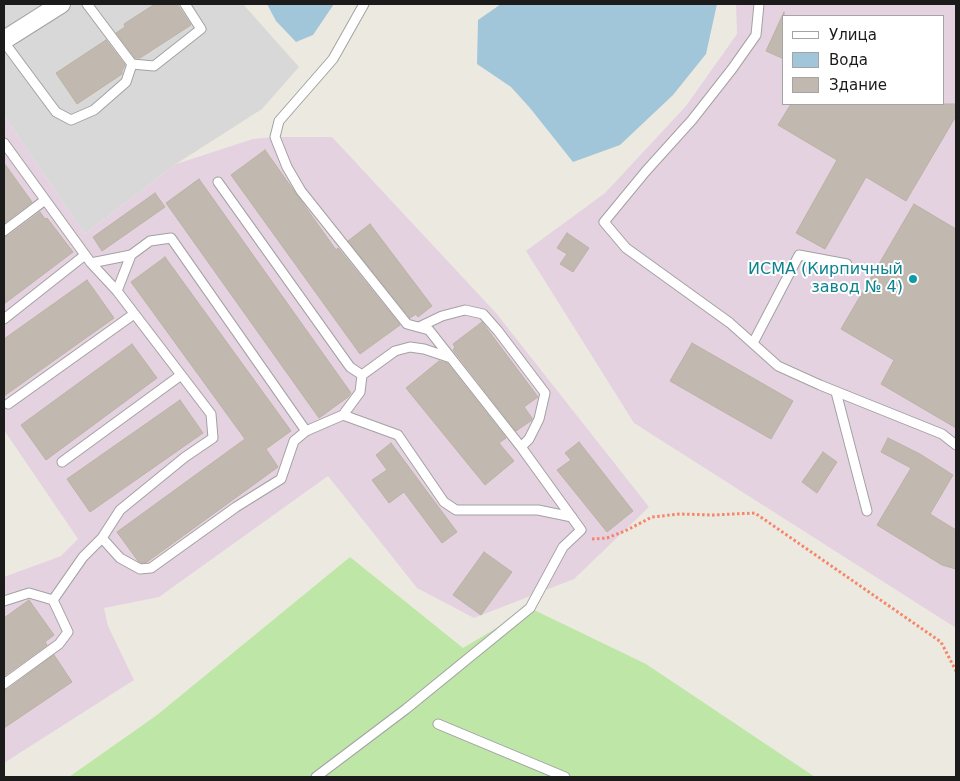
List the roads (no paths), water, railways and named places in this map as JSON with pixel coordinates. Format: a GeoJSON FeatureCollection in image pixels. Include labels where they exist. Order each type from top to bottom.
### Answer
{"type":"FeatureCollection","features":[{"type":"Feature","properties":{"kind":"street"},"geometry":{"type":"LineString","coordinates":[[4,41],[61,4]]}},
{"type":"Feature","properties":{"kind":"lane"},"geometry":{"type":"LineString","coordinates":[[87,4],[132,64],[154,66],[201,29],[185,4]]}},
{"type":"Feature","properties":{"kind":"lane"},"geometry":{"type":"LineString","coordinates":[[316,777],[406,709],[530,608],[563,547],[581,530],[522,446],[429,330],[407,324],[301,191],[287,167],[275,137],[279,121],[333,59],[364,4]]}},
{"type":"Feature","properties":{"kind":"lane"},"geometry":{"type":"LineString","coordinates":[[758,4],[756,35],[692,120],[646,171],[604,222],[626,248],[730,323],[778,366],[836,392],[942,434],[956,444]]}},
{"type":"Feature","properties":{"kind":"lane"},"geometry":{"type":"LineString","coordinates":[[4,41],[56,112],[71,120],[94,110],[126,82],[132,64]]}},
{"type":"Feature","properties":{"kind":"lane"},"geometry":{"type":"LineString","coordinates":[[4,144],[85,255],[116,291],[211,414],[213,438],[120,510],[102,538],[82,557],[53,600]]}},
{"type":"Feature","properties":{"kind":"lane"},"geometry":{"type":"LineString","coordinates":[[218,182],[350,367],[362,375]]}},
{"type":"Feature","properties":{"kind":"lane"},"geometry":{"type":"LineString","coordinates":[[4,231],[45,200]]}},
{"type":"Feature","properties":{"kind":"lane"},"geometry":{"type":"LineString","coordinates":[[91,262],[131,255],[150,241],[171,238],[306,431]]}},
{"type":"Feature","properties":{"kind":"lane"},"geometry":{"type":"LineString","coordinates":[[4,319],[85,255]]}},
{"type":"Feature","properties":{"kind":"lane"},"geometry":{"type":"LineString","coordinates":[[116,291],[131,255]]}},
{"type":"Feature","properties":{"kind":"lane"},"geometry":{"type":"LineString","coordinates":[[753,343],[799,255],[847,264]]}},
{"type":"Feature","properties":{"kind":"lane"},"geometry":{"type":"LineString","coordinates":[[419,327],[442,316],[465,310],[484,314],[545,393],[539,419],[529,440],[522,446]]}},
{"type":"Feature","properties":{"kind":"lane"},"geometry":{"type":"LineString","coordinates":[[8,404],[134,314]]}},
{"type":"Feature","properties":{"kind":"lane"},"geometry":{"type":"LineString","coordinates":[[102,538],[120,558],[140,569],[151,568],[236,507],[282,479],[294,441],[306,431],[343,415],[360,392],[362,375],[395,351],[410,347],[424,349],[451,358]]}},
{"type":"Feature","properties":{"kind":"lane"},"geometry":{"type":"LineString","coordinates":[[62,462],[181,375]]}},
{"type":"Feature","properties":{"kind":"lane"},"geometry":{"type":"LineString","coordinates":[[836,392],[866,511]]}},
{"type":"Feature","properties":{"kind":"lane"},"geometry":{"type":"LineString","coordinates":[[343,415],[398,435],[444,502],[456,510],[538,510],[572,517]]}},
{"type":"Feature","properties":{"kind":"lane"},"geometry":{"type":"LineString","coordinates":[[4,601],[29,593],[53,600],[68,632],[59,644],[4,684]]}},
{"type":"Feature","properties":{"kind":"lane"},"geometry":{"type":"LineString","coordinates":[[438,724],[565,777]]}},
{"type":"Feature","properties":{"kind":"water"},"geometry":{"type":"Polygon","coordinates":[[[267,4],[334,4],[313,35],[296,42],[276,21],[267,4]]]}},
{"type":"Feature","properties":{"kind":"water"},"geometry":{"type":"Polygon","coordinates":[[[501,4],[717,4],[706,54],[673,95],[620,145],[573,162],[511,87],[477,64],[478,20],[501,4]]]}},
{"type":"Feature","properties":{"kind":"place","name":"ИСМА (Кирпичный завод № 4)"},"geometry":{"type":"Point","coordinates":[913,279]}}]}
